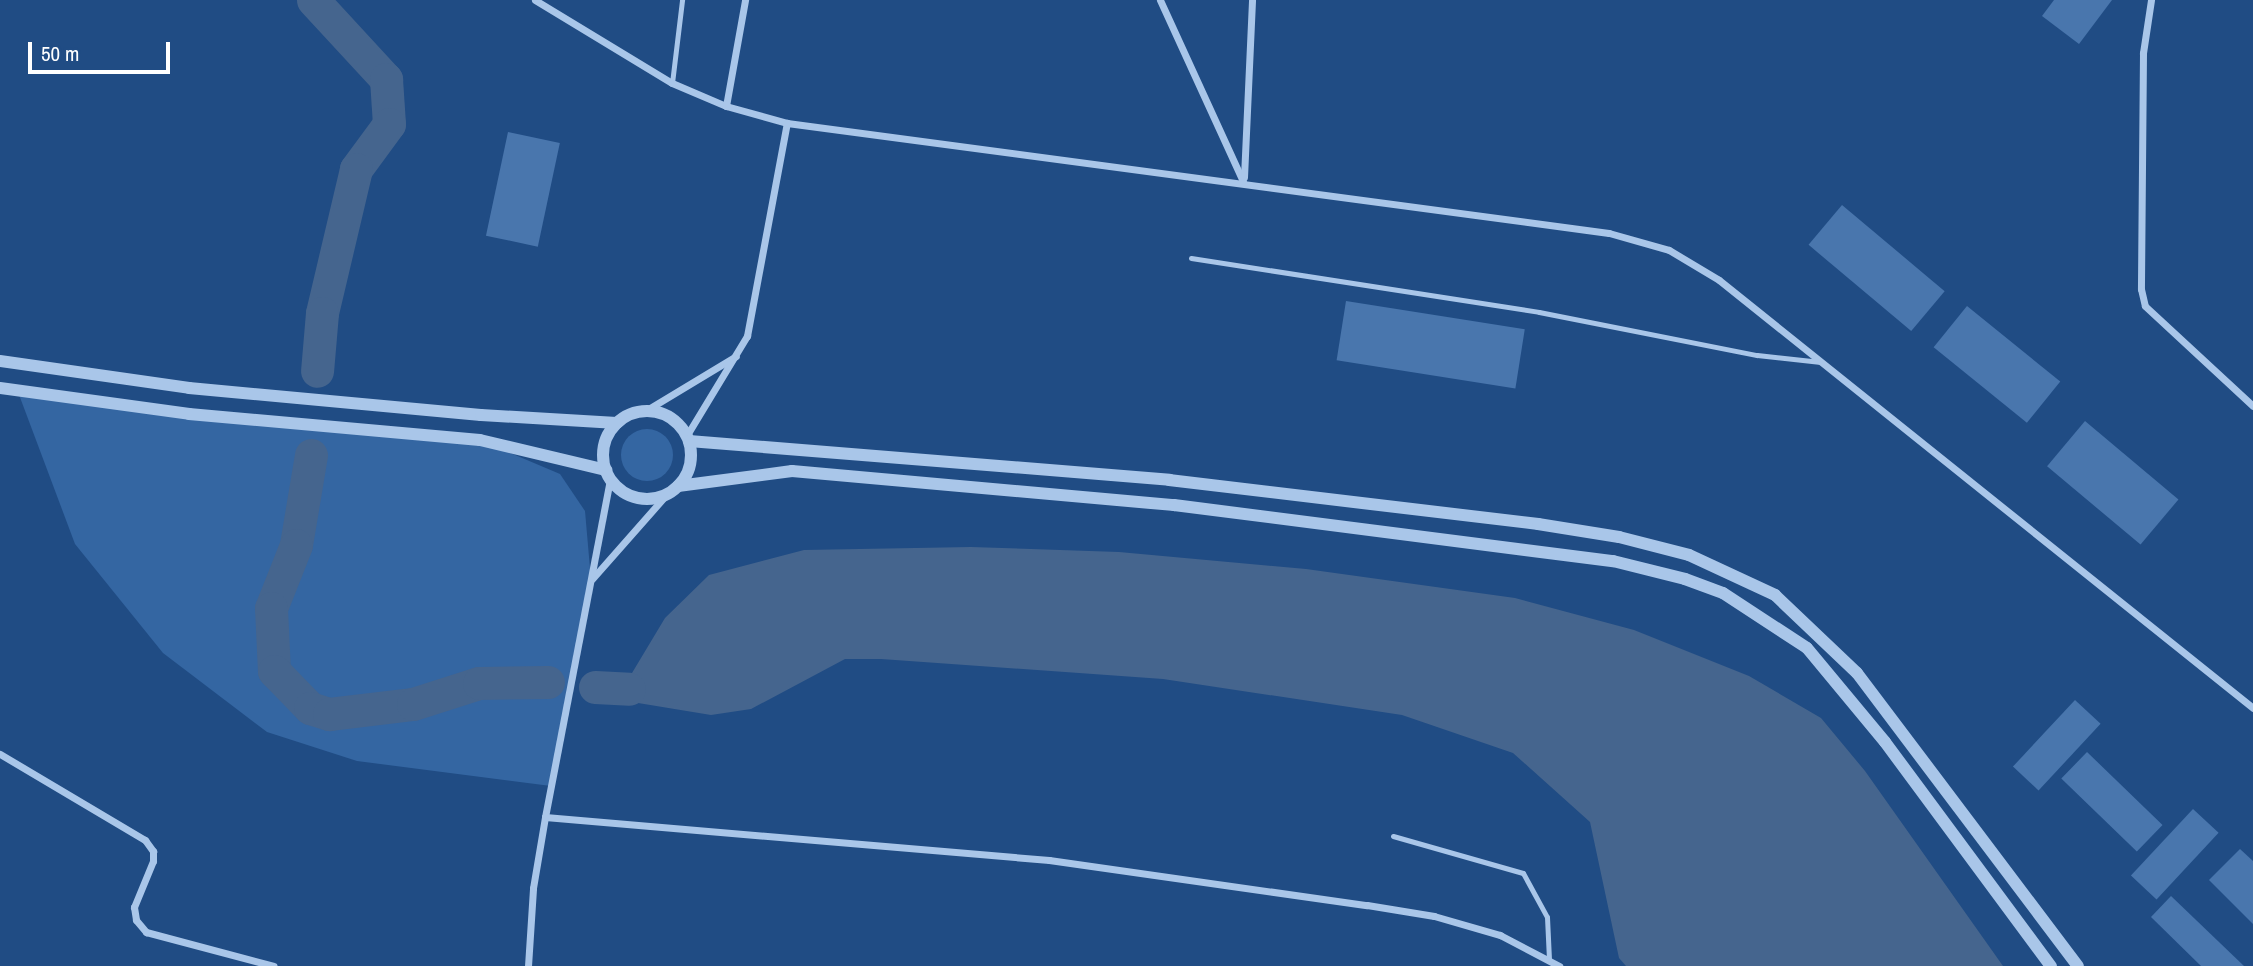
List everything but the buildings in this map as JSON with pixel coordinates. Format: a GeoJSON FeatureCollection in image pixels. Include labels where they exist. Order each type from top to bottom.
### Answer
{"type":"FeatureCollection","features":[{"type":"Feature","properties":{"kind":"street"},"geometry":{"type":"LineString","coordinates":[[535,0],[672,83],[726,106],[787,123],[1243,181],[1609,233],[1670,250],[1719,280],[2253,708]]}},
{"type":"Feature","properties":{"kind":"street"},"geometry":{"type":"LineString","coordinates":[[726,106],[745,0]]}},
{"type":"Feature","properties":{"kind":"street"},"geometry":{"type":"LineString","coordinates":[[1160,0],[1243,181]]}},
{"type":"Feature","properties":{"kind":"street"},"geometry":{"type":"LineString","coordinates":[[1243,181],[1252,0]]}},
{"type":"Feature","properties":{"kind":"street"},"geometry":{"type":"LineString","coordinates":[[2151,0],[2143,53],[2141,289],[2145,306],[2253,406]]}},
{"type":"Feature","properties":{"kind":"street"},"geometry":{"type":"LineString","coordinates":[[591,580],[667,494],[678,486],[690,465],[688,438],[740,354],[753,305],[787,123]]}},
{"type":"Feature","properties":{"kind":"street"},"geometry":{"type":"LineString","coordinates":[[0,360],[189,388],[481,415],[617,423],[645,411],[740,354]]}},
{"type":"Feature","properties":{"kind":"street"},"geometry":{"type":"LineString","coordinates":[[0,388],[189,414],[480,440],[608,475],[630,495],[655,498],[667,494]]}},
{"type":"Feature","properties":{"kind":"street"},"geometry":{"type":"LineString","coordinates":[[645,411],[669,417],[688,438],[1169,480],[1538,524],[1619,537],[1689,555],[1775,595],[1850,665],[2078,966]]}},
{"type":"Feature","properties":{"kind":"street"},"geometry":{"type":"LineString","coordinates":[[528,966],[533,888],[608,475],[605,441],[617,423]]}},
{"type":"Feature","properties":{"kind":"street"},"geometry":{"type":"LineString","coordinates":[[678,486],[792,471],[1174,505],[1613,561],[1685,579],[1723,593],[1807,648],[1885,742],[2051,966]]}},
{"type":"Feature","properties":{"kind":"street"},"geometry":{"type":"LineString","coordinates":[[0,754],[145,840],[153,851],[153,861],[134,907],[136,920],[146,932],[274,966]]}},
{"type":"Feature","properties":{"kind":"street"},"geometry":{"type":"LineString","coordinates":[[545,817],[1049,860],[1326,899],[1434,916],[1500,935],[1559,966]]}},
{"type":"Feature","properties":{"kind":"lane"},"geometry":{"type":"LineString","coordinates":[[672,83],[682,0]]}},
{"type":"Feature","properties":{"kind":"lane"},"geometry":{"type":"LineString","coordinates":[[1191,258],[1539,312],[1757,355],[1821,362]]}},
{"type":"Feature","properties":{"kind":"lane"},"geometry":{"type":"LineString","coordinates":[[1393,836],[1523,873],[1547,917],[1549,960]]}},
{"type":"Feature","properties":{"kind":"shaded area"},"geometry":{"type":"Polygon","coordinates":[[[18,392],[480,440],[560,474],[585,511],[591,580],[551,786],[357,761],[267,732],[163,653],[75,544],[18,392]]]}},
{"type":"Feature","properties":{"kind":"shaded area"},"geometry":{"type":"Polygon","coordinates":[[[647,429],[657,431],[665,437],[671,445],[671,465],[665,473],[657,479],[647,481],[637,479],[629,473],[623,465],[621,455],[623,445],[629,437],[637,431],[647,429]]]}},
{"type":"Feature","properties":{"kind":"shaded area"},"geometry":{"type":"Polygon","coordinates":[[[971,547],[1119,552],[1306,569],[1515,598],[1634,630],[1749,676],[1821,718],[1865,771],[2003,966],[1626,966],[1619,958],[1590,822],[1513,753],[1402,715],[1163,679],[881,659],[845,659],[751,709],[711,715],[632,702],[629,678],[665,618],[709,575],[804,550],[971,547]]]}},
{"type":"Feature","properties":{"kind":"waterway"},"geometry":{"type":"LineString","coordinates":[[313,0],[386,79],[389,124],[356,169],[322,313],[317,371]]}},
{"type":"Feature","properties":{"kind":"waterway"},"geometry":{"type":"LineString","coordinates":[[311,455],[296,545],[271,608],[274,671],[310,708],[329,714],[413,704],[479,683],[548,682]]}},
{"type":"Feature","properties":{"kind":"waterway"},"geometry":{"type":"LineString","coordinates":[[595,687],[629,689]]}}]}
